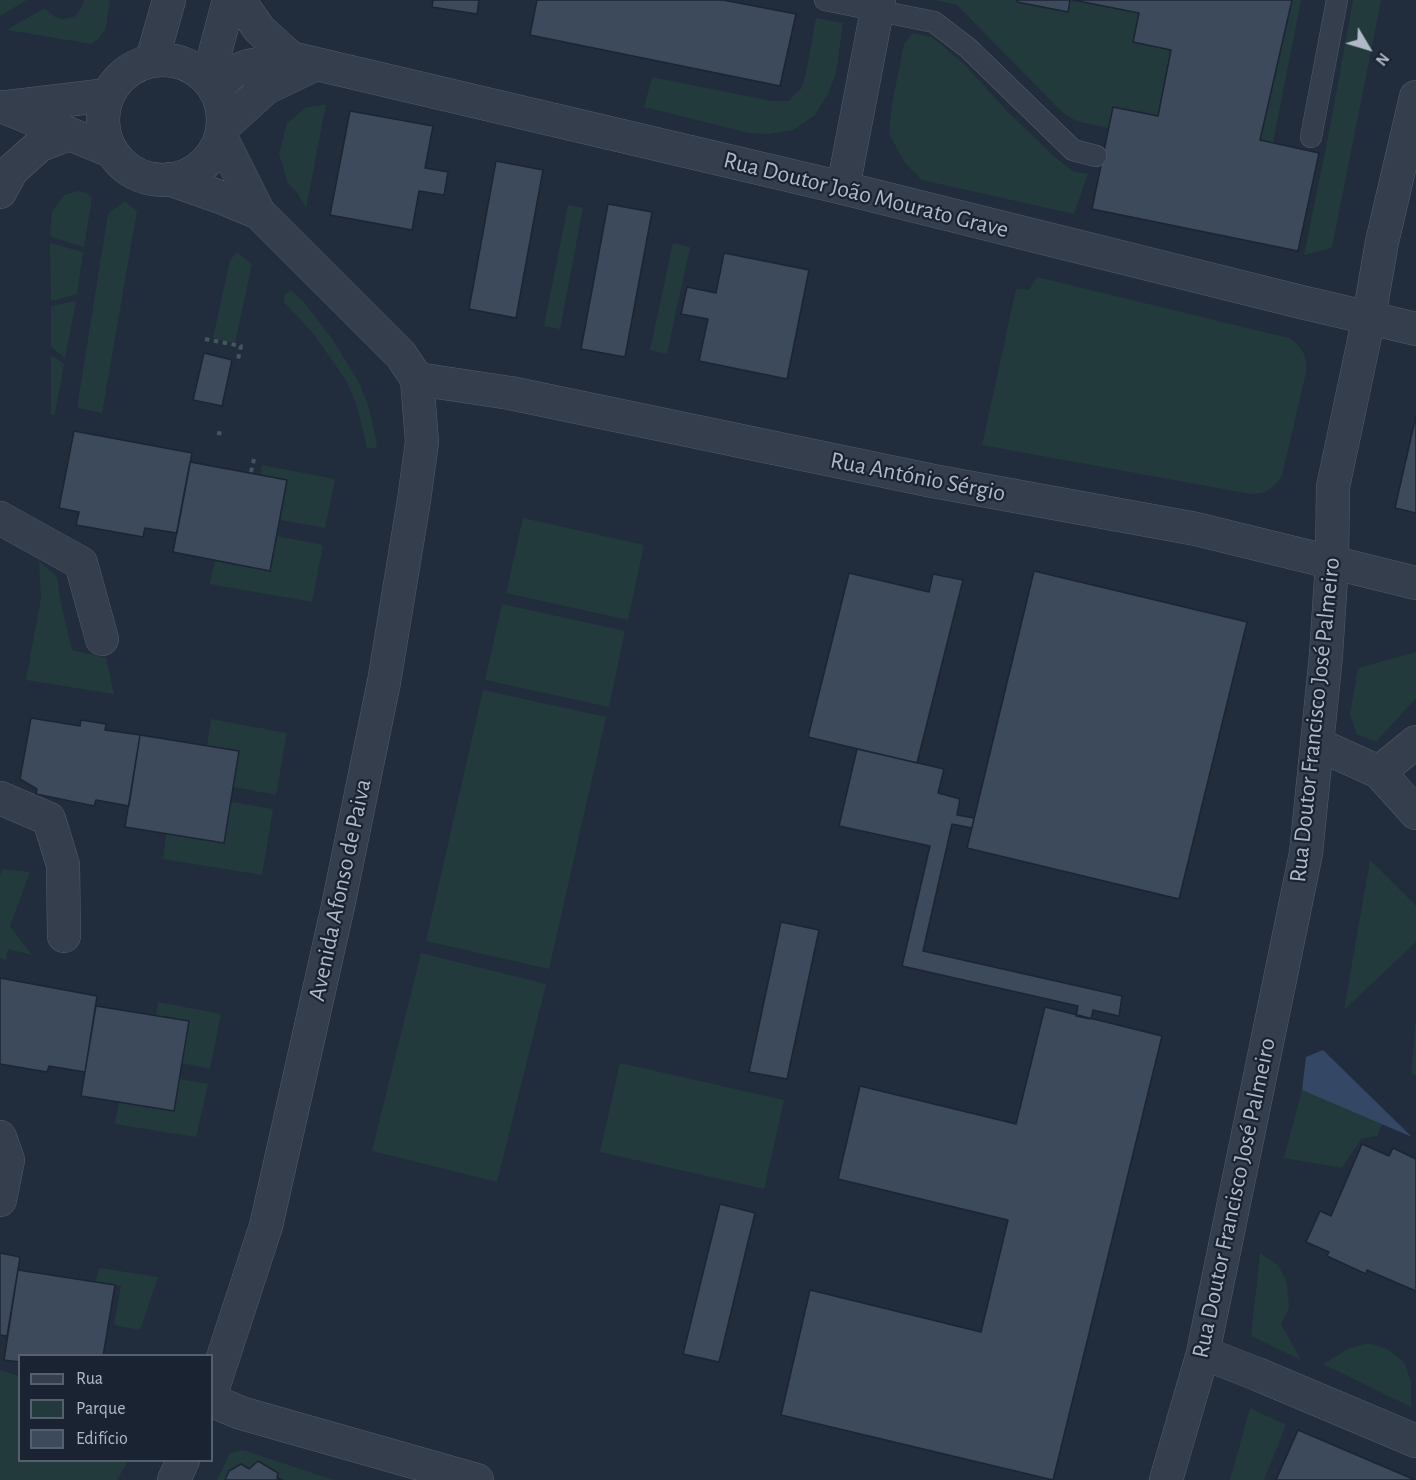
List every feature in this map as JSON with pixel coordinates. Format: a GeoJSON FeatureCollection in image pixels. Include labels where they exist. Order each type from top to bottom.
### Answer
{"type":"FeatureCollection","features":[{"type":"Feature","properties":{"kind":"street"},"geometry":{"type":"LineString","coordinates":[[152,60],[169,0]]}},
{"type":"Feature","properties":{"kind":"street"},"geometry":{"type":"LineString","coordinates":[[211,83],[230,0]]}},
{"type":"Feature","properties":{"kind":"street","name":"Rua Doutor João Mourato Grave"},"geometry":{"type":"LineString","coordinates":[[239,0],[259,28],[303,61]]}},
{"type":"Feature","properties":{"kind":"street"},"geometry":{"type":"LineString","coordinates":[[843,188],[878,5]]}},
{"type":"Feature","properties":{"kind":"street"},"geometry":{"type":"LineString","coordinates":[[303,61],[266,88],[222,132],[211,156],[196,170],[178,178],[159,180],[141,176],[124,166],[111,151],[104,134],[103,114],[108,95],[119,79],[133,67],[152,60],[173,60],[192,67],[211,83],[219,96],[223,117],[222,132],[259,213],[401,355],[417,379]]}},
{"type":"Feature","properties":{"kind":"street","name":"Rua Doutor João Mourato Grave"},"geometry":{"type":"LineString","coordinates":[[211,83],[248,66],[303,61],[843,188],[1416,329]]}},
{"type":"Feature","properties":{"kind":"street"},"geometry":{"type":"LineString","coordinates":[[2,107],[108,95]]}},
{"type":"Feature","properties":{"kind":"street","name":"Rua Doutor Francisco José Palmeiro"},"geometry":{"type":"LineString","coordinates":[[1166,1480],[1203,1353],[1306,853],[1326,655],[1332,562],[1333,487],[1369,317],[1382,242],[1416,97]]}},
{"type":"Feature","properties":{"kind":"street"},"geometry":{"type":"LineString","coordinates":[[2,107],[111,151]]}},
{"type":"Feature","properties":{"kind":"street"},"geometry":{"type":"LineString","coordinates":[[0,192],[12,170],[40,144],[69,134]]}},
{"type":"Feature","properties":{"kind":"street"},"geometry":{"type":"LineString","coordinates":[[169,179],[259,213]]}},
{"type":"Feature","properties":{"kind":"street","name":"Rua António Sérgio"},"geometry":{"type":"LineString","coordinates":[[417,379],[510,393],[933,481],[1196,530],[1416,583]]}},
{"type":"Feature","properties":{"kind":"street","name":"Avenida Afonso de Paiva"},"geometry":{"type":"LineString","coordinates":[[213,1388],[266,1226],[338,906],[384,682],[422,442],[417,379]]}},
{"type":"Feature","properties":{"kind":"street"},"geometry":{"type":"LineString","coordinates":[[0,518],[81,563],[102,639]]}},
{"type":"Feature","properties":{"kind":"street"},"geometry":{"type":"LineString","coordinates":[[1379,772],[1416,742]]}},
{"type":"Feature","properties":{"kind":"street"},"geometry":{"type":"LineString","coordinates":[[1317,744],[1379,772],[1416,813]]}},
{"type":"Feature","properties":{"kind":"street"},"geometry":{"type":"LineString","coordinates":[[0,798],[49,819],[63,865],[64,936]]}},
{"type":"Feature","properties":{"kind":"street"},"geometry":{"type":"LineString","coordinates":[[0,1137],[8,1160],[0,1200]]}},
{"type":"Feature","properties":{"kind":"street"},"geometry":{"type":"LineString","coordinates":[[1203,1353],[1416,1441]]}},
{"type":"Feature","properties":{"kind":"street"},"geometry":{"type":"LineString","coordinates":[[213,1401],[241,1413],[477,1480]]}},
{"type":"Feature","properties":{"kind":"street"},"geometry":{"type":"LineString","coordinates":[[174,1480],[183,1462]]}},
{"type":"Feature","properties":{"kind":"lane"},"geometry":{"type":"LineString","coordinates":[[825,0],[878,5],[934,22],[968,48],[1073,150],[1096,156]]}},
{"type":"Feature","properties":{"kind":"lane"},"geometry":{"type":"LineString","coordinates":[[1311,137],[1337,0]]}},
{"type":"Feature","properties":{"kind":"path"},"geometry":{"type":"LineString","coordinates":[[205,339],[241,346],[238,359]]}},
{"type":"Feature","properties":{"kind":"path"},"geometry":{"type":"LineString","coordinates":[[217,433],[226,435]]}},
{"type":"Feature","properties":{"kind":"path"},"geometry":{"type":"LineString","coordinates":[[251,471],[254,459]]}},
{"type":"Feature","properties":{"kind":"green space"},"geometry":{"type":"Polygon","coordinates":[[[0,0],[27,0],[0,16],[0,0]]]}},
{"type":"Feature","properties":{"kind":"green space"},"geometry":{"type":"Polygon","coordinates":[[[84,0],[110,0],[106,28],[91,44],[7,30],[44,8],[55,17],[63,19],[74,17],[84,0]]]}},
{"type":"Feature","properties":{"kind":"green space"},"geometry":{"type":"Polygon","coordinates":[[[934,0],[1017,0],[1017,2],[1067,12],[1070,0],[1073,0],[1139,13],[1133,42],[1171,50],[1158,116],[1113,107],[1108,128],[1076,121],[1061,111],[957,5],[934,0]]]}},
{"type":"Feature","properties":{"kind":"green space"},"geometry":{"type":"Polygon","coordinates":[[[1292,0],[1301,0],[1273,143],[1260,140],[1292,0]]]}},
{"type":"Feature","properties":{"kind":"green space"},"geometry":{"type":"Polygon","coordinates":[[[1353,0],[1381,0],[1332,248],[1304,255],[1330,127],[1353,0]]]}},
{"type":"Feature","properties":{"kind":"green space"},"geometry":{"type":"Polygon","coordinates":[[[816,18],[843,23],[836,73],[828,94],[815,115],[793,130],[769,134],[749,133],[644,107],[652,77],[772,101],[788,101],[801,89],[816,18]]]}},
{"type":"Feature","properties":{"kind":"green space"},"geometry":{"type":"Polygon","coordinates":[[[913,33],[932,37],[964,64],[1006,110],[1056,158],[1072,171],[1088,174],[1074,214],[922,180],[905,163],[889,134],[892,104],[904,44],[913,33]]]}},
{"type":"Feature","properties":{"kind":"green space"},"geometry":{"type":"Polygon","coordinates":[[[326,105],[306,208],[288,183],[279,154],[287,123],[306,107],[326,105]]]}},
{"type":"Feature","properties":{"kind":"green space"},"geometry":{"type":"Polygon","coordinates":[[[78,191],[92,198],[84,247],[51,237],[50,234],[52,212],[64,195],[78,191]]]}},
{"type":"Feature","properties":{"kind":"green space"},"geometry":{"type":"Polygon","coordinates":[[[125,201],[137,211],[102,413],[77,408],[108,214],[125,201]]]}},
{"type":"Feature","properties":{"kind":"green space"},"geometry":{"type":"Polygon","coordinates":[[[568,205],[583,208],[560,329],[544,326],[568,205]]]}},
{"type":"Feature","properties":{"kind":"green space"},"geometry":{"type":"Polygon","coordinates":[[[50,243],[83,252],[77,294],[51,301],[50,243]]]}},
{"type":"Feature","properties":{"kind":"green space"},"geometry":{"type":"Polygon","coordinates":[[[673,243],[690,247],[667,354],[650,350],[673,243]]]}},
{"type":"Feature","properties":{"kind":"green space"},"geometry":{"type":"Polygon","coordinates":[[[237,252],[252,264],[235,343],[213,338],[230,260],[237,252]]]}},
{"type":"Feature","properties":{"kind":"green space"},"geometry":{"type":"Polygon","coordinates":[[[1037,277],[1289,338],[1296,343],[1304,354],[1306,372],[1282,476],[1273,487],[1262,493],[1251,494],[982,445],[1016,289],[1029,290],[1037,277]]]}},
{"type":"Feature","properties":{"kind":"green space"},"geometry":{"type":"Polygon","coordinates":[[[291,290],[303,301],[333,340],[358,381],[368,404],[377,444],[375,448],[367,448],[357,406],[346,380],[312,332],[284,302],[285,294],[291,290]]]}},
{"type":"Feature","properties":{"kind":"green space"},"geometry":{"type":"Polygon","coordinates":[[[76,301],[65,358],[51,347],[51,306],[76,301]]]}},
{"type":"Feature","properties":{"kind":"green space"},"geometry":{"type":"Polygon","coordinates":[[[51,355],[64,364],[53,415],[51,414],[51,355]]]}},
{"type":"Feature","properties":{"kind":"green space"},"geometry":{"type":"Polygon","coordinates":[[[262,465],[335,479],[325,528],[280,520],[287,481],[260,475],[262,465]]]}},
{"type":"Feature","properties":{"kind":"green space"},"geometry":{"type":"Polygon","coordinates":[[[523,518],[644,545],[628,620],[506,593],[523,518]]]}},
{"type":"Feature","properties":{"kind":"green space"},"geometry":{"type":"Polygon","coordinates":[[[277,536],[323,545],[312,602],[210,584],[215,561],[270,571],[277,536]]]}},
{"type":"Feature","properties":{"kind":"green space"},"geometry":{"type":"Polygon","coordinates":[[[39,561],[57,577],[72,650],[106,658],[114,694],[26,680],[41,598],[39,561]]]}},
{"type":"Feature","properties":{"kind":"green space"},"geometry":{"type":"Polygon","coordinates":[[[502,604],[625,631],[609,707],[485,680],[502,604]]]}},
{"type":"Feature","properties":{"kind":"green space"},"geometry":{"type":"Polygon","coordinates":[[[1416,652],[1416,698],[1376,742],[1357,734],[1350,715],[1358,668],[1416,652]]]}},
{"type":"Feature","properties":{"kind":"green space"},"geometry":{"type":"Polygon","coordinates":[[[483,690],[606,717],[549,969],[426,941],[483,690]]]}},
{"type":"Feature","properties":{"kind":"green space"},"geometry":{"type":"Polygon","coordinates":[[[211,719],[287,733],[276,795],[233,787],[239,751],[207,746],[211,719]]]}},
{"type":"Feature","properties":{"kind":"green space"},"geometry":{"type":"Polygon","coordinates":[[[231,802],[273,809],[262,875],[163,859],[166,834],[231,802]]]}},
{"type":"Feature","properties":{"kind":"green space"},"geometry":{"type":"Polygon","coordinates":[[[1370,860],[1416,906],[1416,942],[1344,1010],[1370,860]]]}},
{"type":"Feature","properties":{"kind":"green space"},"geometry":{"type":"Polygon","coordinates":[[[2,869],[30,872],[10,926],[32,955],[8,949],[6,960],[0,958],[0,876],[2,869]]]}},
{"type":"Feature","properties":{"kind":"green space"},"geometry":{"type":"Polygon","coordinates":[[[421,953],[546,984],[497,1182],[372,1151],[421,953]]]}},
{"type":"Feature","properties":{"kind":"green space"},"geometry":{"type":"Polygon","coordinates":[[[158,1002],[221,1014],[210,1069],[182,1063],[189,1021],[156,1016],[158,1002]]]}},
{"type":"Feature","properties":{"kind":"green space"},"geometry":{"type":"Polygon","coordinates":[[[1416,1017],[1416,1075],[1411,1074],[1416,1017]]]}},
{"type":"Feature","properties":{"kind":"green space"},"geometry":{"type":"Polygon","coordinates":[[[620,1063],[784,1100],[764,1189],[600,1152],[620,1063]]]}},
{"type":"Feature","properties":{"kind":"green space"},"geometry":{"type":"Polygon","coordinates":[[[179,1079],[208,1084],[196,1137],[115,1124],[119,1102],[173,1111],[179,1079]]]}},
{"type":"Feature","properties":{"kind":"green space"},"geometry":{"type":"Polygon","coordinates":[[[1302,1090],[1383,1123],[1377,1136],[1361,1139],[1342,1168],[1284,1158],[1302,1090]]]}},
{"type":"Feature","properties":{"kind":"green space"},"geometry":{"type":"Polygon","coordinates":[[[1260,1253],[1278,1265],[1287,1283],[1289,1308],[1281,1324],[1301,1360],[1251,1336],[1260,1253]]]}},
{"type":"Feature","properties":{"kind":"green space"},"geometry":{"type":"Polygon","coordinates":[[[100,1268],[158,1277],[140,1330],[114,1325],[121,1286],[95,1282],[100,1268]]]}},
{"type":"Feature","properties":{"kind":"green space"},"geometry":{"type":"Polygon","coordinates":[[[1368,1343],[1387,1349],[1404,1362],[1411,1381],[1411,1407],[1323,1364],[1348,1349],[1368,1343]]]}},
{"type":"Feature","properties":{"kind":"green space"},"geometry":{"type":"Polygon","coordinates":[[[0,1370],[18,1376],[18,1462],[127,1462],[117,1480],[0,1480],[0,1370]]]}},
{"type":"Feature","properties":{"kind":"green space"},"geometry":{"type":"Polygon","coordinates":[[[1250,1408],[1286,1425],[1264,1480],[1230,1480],[1250,1408]]]}},
{"type":"Feature","properties":{"kind":"green space"},"geometry":{"type":"Polygon","coordinates":[[[243,1450],[334,1480],[217,1480],[230,1453],[243,1450]]]}},
{"type":"Feature","properties":{"kind":"water"},"geometry":{"type":"Polygon","coordinates":[[[1323,1050],[1412,1137],[1302,1090],[1306,1057],[1323,1050]]]}},
{"type":"Feature","properties":{"kind":"building"},"geometry":{"type":"Polygon","coordinates":[[[433,0],[479,0],[477,14],[432,7],[433,0]]]}},
{"type":"Feature","properties":{"kind":"building"},"geometry":{"type":"Polygon","coordinates":[[[537,0],[723,0],[796,14],[780,86],[530,35],[537,0]]]}},
{"type":"Feature","properties":{"kind":"building"},"geometry":{"type":"Polygon","coordinates":[[[1017,0],[1070,0],[1068,12],[1017,2],[1017,0]]]}},
{"type":"Feature","properties":{"kind":"building"},"geometry":{"type":"Polygon","coordinates":[[[1073,0],[1292,0],[1260,140],[1319,153],[1298,251],[1092,209],[1113,107],[1158,116],[1171,50],[1133,42],[1139,13],[1073,0]]]}},
{"type":"Feature","properties":{"kind":"building"},"geometry":{"type":"Polygon","coordinates":[[[350,111],[433,126],[425,168],[448,172],[444,195],[419,191],[412,230],[330,215],[350,111]]]}},
{"type":"Feature","properties":{"kind":"building"},"geometry":{"type":"Polygon","coordinates":[[[496,161],[543,170],[516,318],[469,309],[496,161]]]}},
{"type":"Feature","properties":{"kind":"building"},"geometry":{"type":"Polygon","coordinates":[[[608,204],[652,212],[625,357],[581,349],[608,204]]]}},
{"type":"Feature","properties":{"kind":"building"},"geometry":{"type":"Polygon","coordinates":[[[724,253],[809,270],[787,379],[699,361],[708,319],[681,314],[687,287],[716,293],[724,253]]]}},
{"type":"Feature","properties":{"kind":"building"},"geometry":{"type":"Polygon","coordinates":[[[204,353],[232,360],[222,406],[193,400],[204,353]]]}},
{"type":"Feature","properties":{"kind":"building"},"geometry":{"type":"Polygon","coordinates":[[[1416,416],[1416,513],[1395,508],[1416,416]]]}},
{"type":"Feature","properties":{"kind":"building"},"geometry":{"type":"Polygon","coordinates":[[[74,431],[192,453],[177,533],[145,528],[143,537],[76,525],[79,512],[59,508],[74,431]]]}},
{"type":"Feature","properties":{"kind":"building"},"geometry":{"type":"Polygon","coordinates":[[[190,462],[287,480],[270,571],[173,552],[190,462]]]}},
{"type":"Feature","properties":{"kind":"building"},"geometry":{"type":"Polygon","coordinates":[[[1034,571],[1247,622],[1179,899],[967,848],[1034,571]]]}},
{"type":"Feature","properties":{"kind":"building"},"geometry":{"type":"Polygon","coordinates":[[[849,573],[929,592],[933,574],[963,580],[917,763],[808,737],[849,573]]]}},
{"type":"Feature","properties":{"kind":"building"},"geometry":{"type":"Polygon","coordinates":[[[31,718],[80,726],[81,720],[106,724],[105,730],[140,735],[129,806],[96,800],[94,806],[36,794],[37,789],[20,779],[31,718]]]}},
{"type":"Feature","properties":{"kind":"building"},"geometry":{"type":"Polygon","coordinates":[[[140,735],[239,751],[224,843],[125,827],[140,735]]]}},
{"type":"Feature","properties":{"kind":"building"},"geometry":{"type":"Polygon","coordinates":[[[857,749],[944,769],[938,793],[960,799],[957,815],[974,818],[972,828],[952,824],[923,951],[1122,996],[1119,1016],[1093,1010],[1091,1019],[1076,1016],[1078,1006],[902,966],[930,846],[839,826],[857,749]]]}},
{"type":"Feature","properties":{"kind":"building"},"geometry":{"type":"Polygon","coordinates":[[[781,922],[819,930],[787,1079],[749,1072],[781,922]]]}},
{"type":"Feature","properties":{"kind":"building"},"geometry":{"type":"Polygon","coordinates":[[[0,978],[97,996],[85,1072],[49,1066],[47,1072],[0,1064],[0,978]]]}},
{"type":"Feature","properties":{"kind":"building"},"geometry":{"type":"Polygon","coordinates":[[[96,1006],[189,1021],[174,1111],[81,1096],[96,1006]]]}},
{"type":"Feature","properties":{"kind":"building"},"geometry":{"type":"Polygon","coordinates":[[[1045,1007],[1162,1036],[1053,1480],[781,1415],[810,1290],[981,1332],[1008,1220],[838,1179],[860,1086],[1016,1124],[1045,1007]]]}},
{"type":"Feature","properties":{"kind":"building"},"geometry":{"type":"Polygon","coordinates":[[[1362,1144],[1389,1156],[1393,1148],[1416,1159],[1416,1291],[1367,1270],[1366,1274],[1327,1256],[1329,1252],[1306,1242],[1320,1211],[1331,1216],[1362,1144]]]}},
{"type":"Feature","properties":{"kind":"building"},"geometry":{"type":"Polygon","coordinates":[[[720,1204],[755,1213],[719,1362],[683,1354],[720,1204]]]}},
{"type":"Feature","properties":{"kind":"building"},"geometry":{"type":"Polygon","coordinates":[[[0,1253],[20,1257],[7,1336],[0,1335],[0,1253]]]}},
{"type":"Feature","properties":{"kind":"building"},"geometry":{"type":"Polygon","coordinates":[[[18,1270],[115,1285],[103,1354],[18,1354],[18,1362],[4,1360],[18,1270]]]}},
{"type":"Feature","properties":{"kind":"building"},"geometry":{"type":"Polygon","coordinates":[[[1298,1430],[1415,1480],[1276,1480],[1298,1430]]]}},
{"type":"Feature","properties":{"kind":"building"},"geometry":{"type":"Polygon","coordinates":[[[258,1461],[278,1473],[277,1478],[283,1480],[225,1480],[229,1471],[241,1464],[249,1469],[258,1461]]]}}]}
